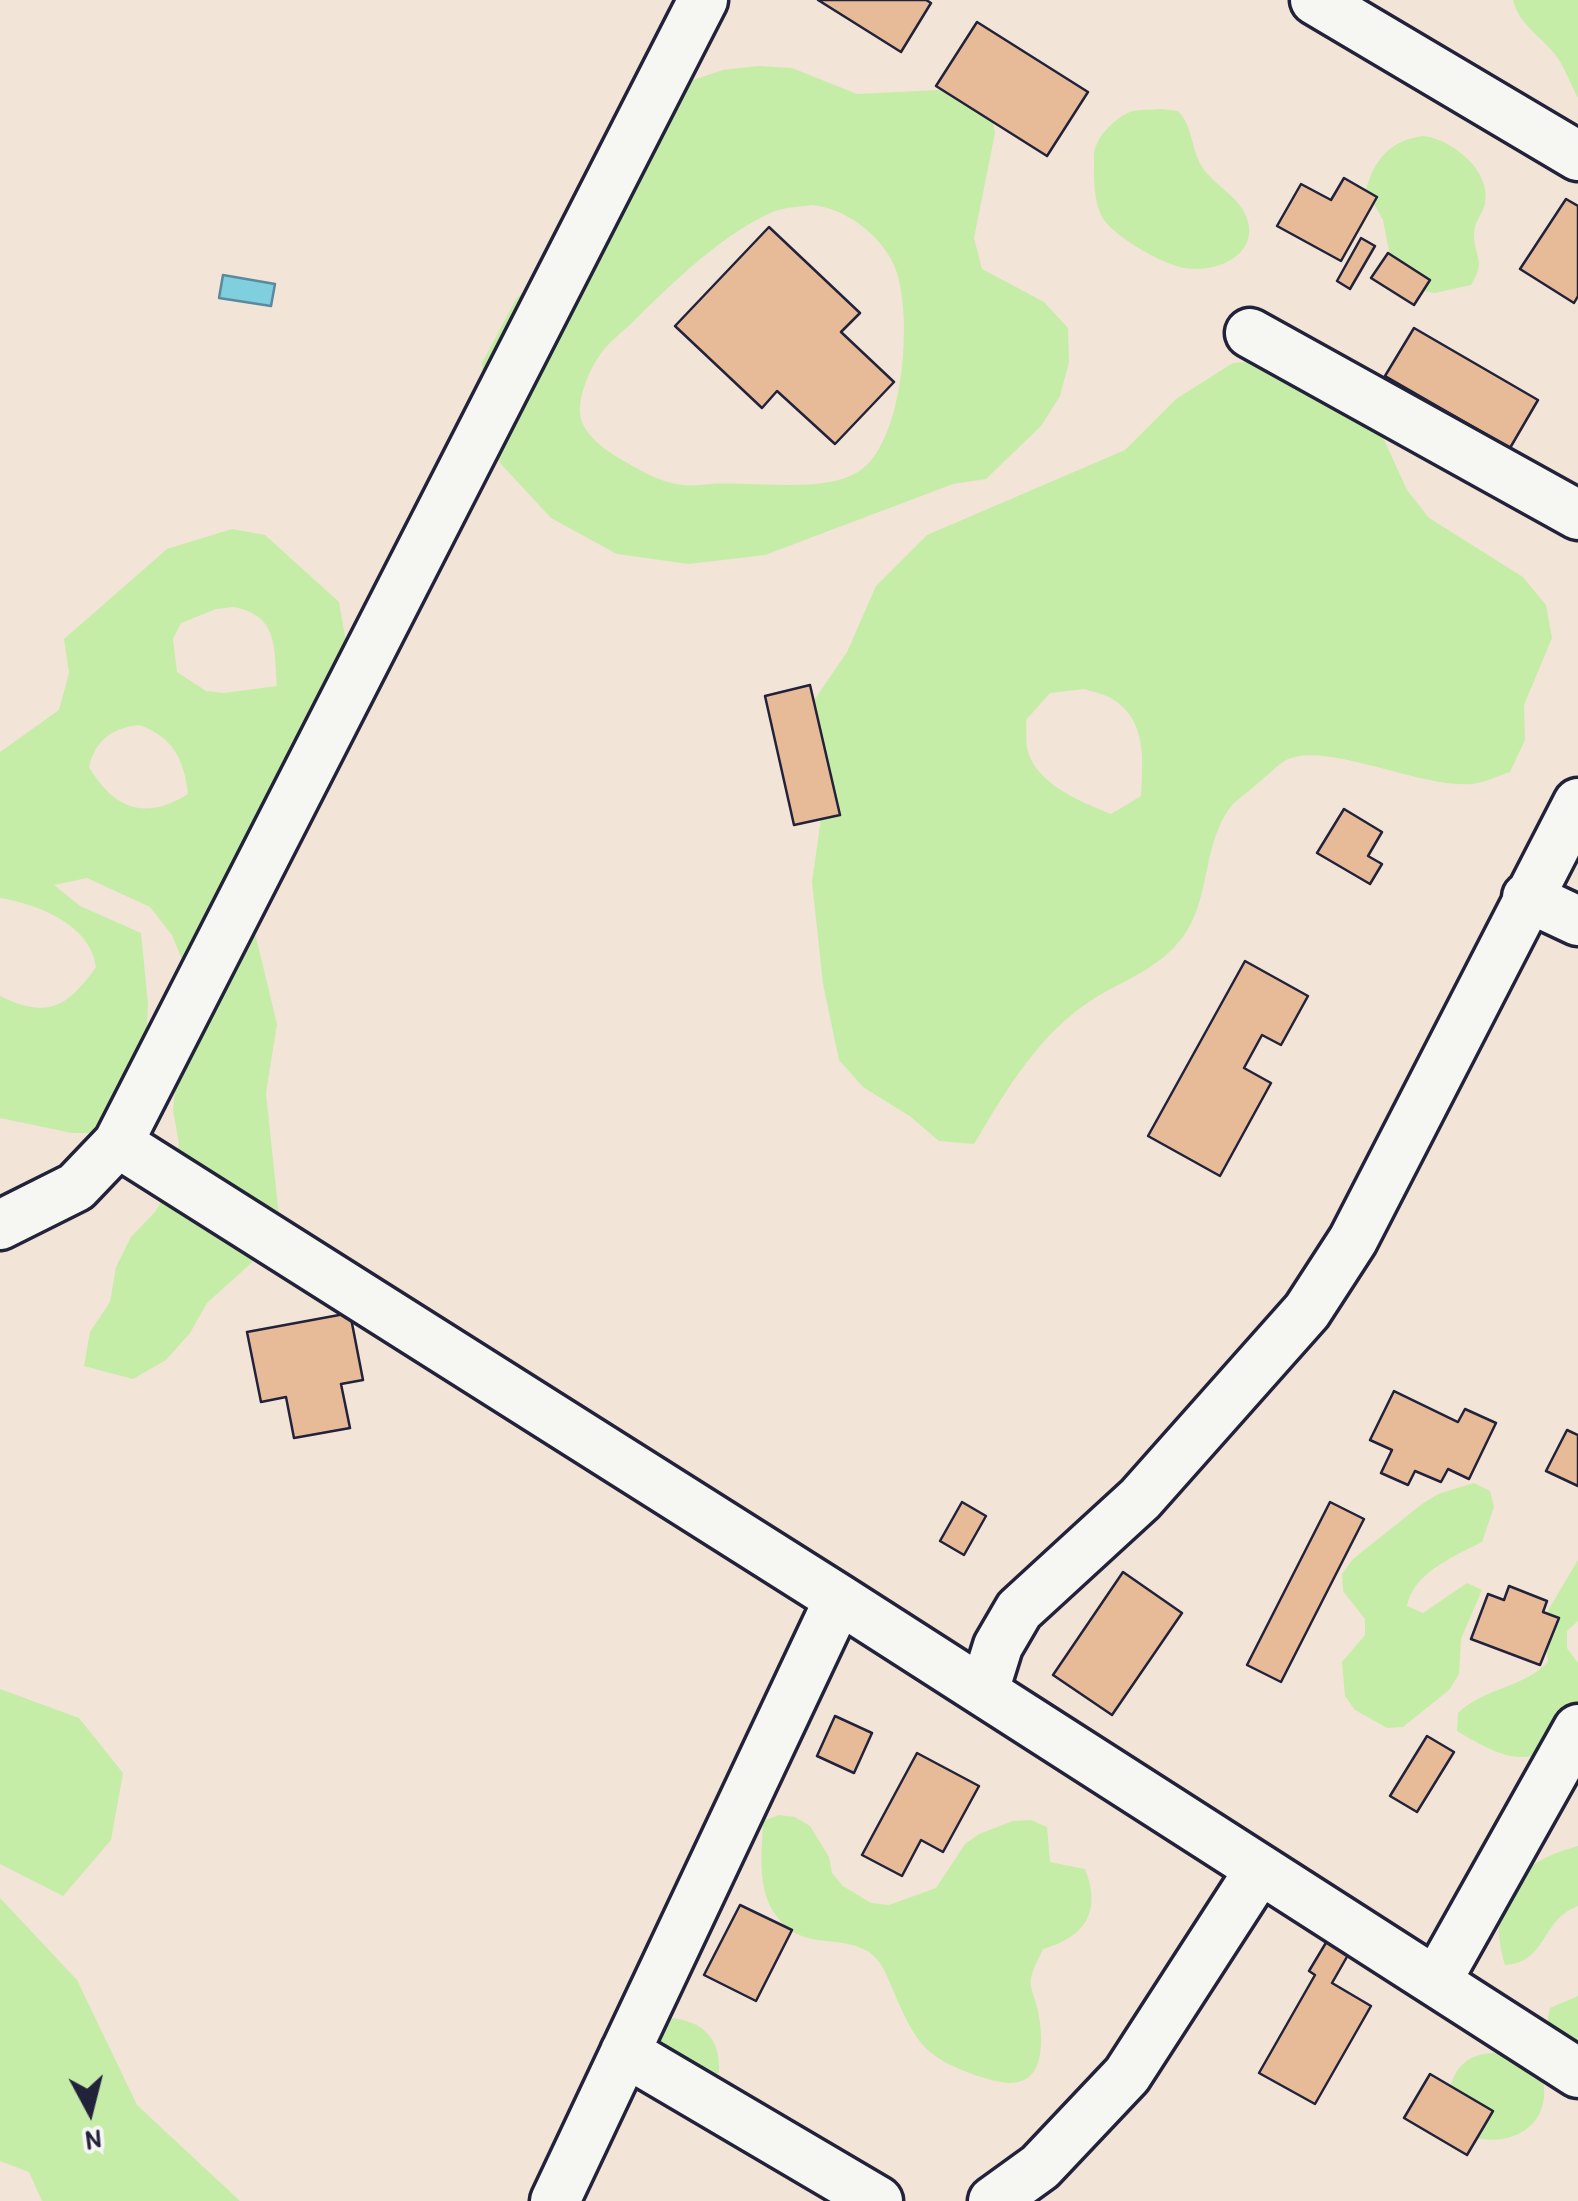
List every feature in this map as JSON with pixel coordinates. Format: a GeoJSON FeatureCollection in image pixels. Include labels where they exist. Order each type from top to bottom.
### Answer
{"type":"FeatureCollection","features":[{"type":"Feature","properties":{"kind":"street"},"geometry":{"type":"LineString","coordinates":[[0,1225],[76,1187],[118,1143],[703,0]]}},
{"type":"Feature","properties":{"kind":"street"},"geometry":{"type":"LineString","coordinates":[[1315,0],[1578,156]]}},
{"type":"Feature","properties":{"kind":"street"},"geometry":{"type":"LineString","coordinates":[[1250,333],[1578,515]]}},
{"type":"Feature","properties":{"kind":"street"},"geometry":{"type":"LineString","coordinates":[[984,1692],[998,1646],[1018,1610],[1140,1500],[1308,1311],[1354,1240],[1578,803]]}},
{"type":"Feature","properties":{"kind":"street"},"geometry":{"type":"LineString","coordinates":[[1527,897],[1578,921]]}},
{"type":"Feature","properties":{"kind":"street"},"geometry":{"type":"LineString","coordinates":[[118,1143],[1578,2073]]}},
{"type":"Feature","properties":{"kind":"street"},"geometry":{"type":"LineString","coordinates":[[555,2201],[839,1599]]}},
{"type":"Feature","properties":{"kind":"street"},"geometry":{"type":"LineString","coordinates":[[1436,1982],[1578,1729]]}},
{"type":"Feature","properties":{"kind":"street"},"geometry":{"type":"LineString","coordinates":[[993,2201],[1040,2167],[1127,2076],[1260,1869]]}},
{"type":"Feature","properties":{"kind":"street"},"geometry":{"type":"LineString","coordinates":[[625,2052],[878,2201]]}},
{"type":"Feature","properties":{"kind":"green space"},"geometry":{"type":"Polygon","coordinates":[[[1513,0],[1578,0],[1578,98],[1558,58],[1525,23],[1513,0]]]}},
{"type":"Feature","properties":{"kind":"green space"},"geometry":{"type":"Polygon","coordinates":[[[792,68],[857,94],[958,89],[989,100],[995,133],[974,238],[982,269],[1044,302],[1068,328],[1069,362],[1060,396],[1041,426],[986,479],[953,484],[765,555],[689,564],[617,554],[551,518],[501,464],[484,434],[482,363],[516,299],[565,249],[662,105],[690,81],[723,70],[792,68]],[[824,207],[779,210],[737,232],[681,276],[611,342],[592,369],[582,395],[581,419],[593,438],[612,454],[652,476],[690,485],[824,483],[858,472],[874,457],[886,434],[901,375],[904,343],[900,286],[888,254],[871,233],[849,217],[824,207]]]}},
{"type":"Feature","properties":{"kind":"green space"},"geometry":{"type":"Polygon","coordinates":[[[1178,111],[1205,171],[1235,200],[1249,224],[1244,248],[1225,263],[1199,269],[1164,261],[1117,233],[1099,210],[1094,157],[1101,137],[1111,124],[1130,112],[1178,111]]]}},
{"type":"Feature","properties":{"kind":"green space"},"geometry":{"type":"Polygon","coordinates":[[[1423,136],[1446,143],[1468,159],[1486,192],[1474,230],[1479,264],[1476,277],[1471,285],[1435,293],[1400,287],[1383,220],[1366,190],[1386,153],[1402,142],[1423,136]]]}},
{"type":"Feature","properties":{"kind":"green space"},"geometry":{"type":"Polygon","coordinates":[[[1304,358],[1363,394],[1407,490],[1429,518],[1523,577],[1546,605],[1552,638],[1524,705],[1525,740],[1510,772],[1473,784],[1428,780],[1324,756],[1303,755],[1282,762],[1233,804],[1223,819],[1198,906],[1173,949],[1152,966],[1095,998],[1057,1028],[1026,1064],[974,1144],[939,1141],[911,1117],[863,1087],[839,1060],[823,984],[812,882],[827,776],[808,709],[847,652],[876,586],[927,535],[1125,450],[1176,399],[1233,363],[1304,358]],[[1084,689],[1050,693],[1026,720],[1027,748],[1034,764],[1051,783],[1111,814],[1141,796],[1141,743],[1125,709],[1111,698],[1084,689]]]}},
{"type":"Feature","properties":{"kind":"green space"},"geometry":{"type":"Polygon","coordinates":[[[232,529],[265,535],[339,602],[351,670],[253,925],[277,1024],[266,1093],[280,1227],[258,1257],[207,1303],[190,1333],[166,1360],[133,1379],[84,1366],[90,1332],[110,1302],[116,1267],[131,1237],[155,1212],[174,1180],[179,1144],[173,1110],[186,969],[172,935],[150,907],[87,878],[54,885],[80,906],[141,933],[148,1004],[145,1072],[106,1133],[72,1133],[0,1118],[0,996],[31,1007],[55,1006],[75,992],[96,967],[92,952],[73,928],[46,911],[0,898],[0,752],[59,710],[69,673],[64,639],[167,549],[232,529]],[[234,607],[216,609],[181,623],[173,639],[177,672],[206,691],[224,693],[277,686],[274,647],[267,626],[249,611],[234,607]],[[139,725],[120,729],[100,743],[89,767],[109,793],[132,806],[158,807],[188,794],[175,751],[160,736],[139,725]]]}},
{"type":"Feature","properties":{"kind":"green space"},"geometry":{"type":"Polygon","coordinates":[[[1474,1483],[1490,1491],[1494,1507],[1482,1542],[1426,1575],[1407,1606],[1423,1613],[1467,1583],[1482,1590],[1461,1639],[1459,1674],[1449,1690],[1403,1727],[1387,1728],[1355,1710],[1345,1696],[1342,1662],[1365,1635],[1365,1619],[1343,1591],[1342,1574],[1353,1559],[1422,1504],[1438,1494],[1474,1483]]]}},
{"type":"Feature","properties":{"kind":"green space"},"geometry":{"type":"Polygon","coordinates":[[[1578,1560],[1578,1621],[1567,1631],[1567,1648],[1578,1663],[1578,1736],[1544,1753],[1516,1757],[1489,1749],[1457,1731],[1458,1713],[1468,1705],[1527,1677],[1548,1662],[1546,1645],[1537,1629],[1578,1560]]]}},
{"type":"Feature","properties":{"kind":"green space"},"geometry":{"type":"Polygon","coordinates":[[[0,1689],[79,1718],[123,1773],[111,1840],[63,1896],[0,1864],[0,1689]]]}},
{"type":"Feature","properties":{"kind":"green space"},"geometry":{"type":"Polygon","coordinates":[[[779,1815],[795,1817],[810,1826],[829,1857],[832,1873],[843,1886],[871,1903],[889,1905],[936,1888],[965,1844],[979,1834],[1013,1821],[1031,1820],[1047,1827],[1050,1862],[1085,1869],[1092,1898],[1086,1921],[1079,1930],[1043,1949],[1033,1971],[1031,1985],[1041,2036],[1040,2057],[1032,2074],[1015,2083],[1004,2082],[947,2063],[916,2036],[874,1956],[857,1946],[807,1938],[784,1924],[768,1901],[762,1867],[763,1821],[779,1815]]]}},
{"type":"Feature","properties":{"kind":"green space"},"geometry":{"type":"Polygon","coordinates":[[[1578,1846],[1578,1906],[1557,1921],[1529,1956],[1505,1965],[1499,1921],[1510,1888],[1537,1863],[1578,1846]]]}},
{"type":"Feature","properties":{"kind":"green space"},"geometry":{"type":"Polygon","coordinates":[[[0,1898],[77,1980],[137,2105],[240,2201],[42,2201],[29,2172],[0,2161],[0,1898]]]}},
{"type":"Feature","properties":{"kind":"green space"},"geometry":{"type":"Polygon","coordinates":[[[1578,1996],[1578,2054],[1546,2030],[1550,2008],[1578,1996]]]}},
{"type":"Feature","properties":{"kind":"green space"},"geometry":{"type":"Polygon","coordinates":[[[669,2018],[700,2027],[713,2041],[719,2072],[705,2084],[645,2039],[653,2023],[669,2018]]]}},
{"type":"Feature","properties":{"kind":"green space"},"geometry":{"type":"Polygon","coordinates":[[[1511,2055],[1541,2073],[1543,2105],[1529,2128],[1517,2135],[1488,2140],[1472,2137],[1448,2095],[1463,2064],[1476,2056],[1511,2055]]]}},
{"type":"Feature","properties":{"kind":"water"},"geometry":{"type":"Polygon","coordinates":[[[223,275],[275,284],[271,306],[219,298],[223,275]]]}},
{"type":"Feature","properties":{"kind":"building"},"geometry":{"type":"Polygon","coordinates":[[[818,0],[926,0],[931,3],[901,52],[818,0]]]}},
{"type":"Feature","properties":{"kind":"building"},"geometry":{"type":"Polygon","coordinates":[[[977,22],[1088,92],[1047,156],[936,86],[977,22]]]}},
{"type":"Feature","properties":{"kind":"building"},"geometry":{"type":"Polygon","coordinates":[[[1344,178],[1377,197],[1341,261],[1277,226],[1301,184],[1331,200],[1344,178]]]}},
{"type":"Feature","properties":{"kind":"building"},"geometry":{"type":"Polygon","coordinates":[[[1566,199],[1578,206],[1578,296],[1574,303],[1520,269],[1566,199]]]}},
{"type":"Feature","properties":{"kind":"building"},"geometry":{"type":"Polygon","coordinates":[[[769,227],[860,313],[841,332],[894,382],[835,444],[777,391],[762,408],[675,326],[769,227]]]}},
{"type":"Feature","properties":{"kind":"building"},"geometry":{"type":"Polygon","coordinates":[[[1361,238],[1375,246],[1350,289],[1337,281],[1361,238]]]}},
{"type":"Feature","properties":{"kind":"building"},"geometry":{"type":"Polygon","coordinates":[[[1388,253],[1430,280],[1414,305],[1371,278],[1388,253]]]}},
{"type":"Feature","properties":{"kind":"building"},"geometry":{"type":"Polygon","coordinates":[[[1414,328],[1538,400],[1510,448],[1385,376],[1414,328]]]}},
{"type":"Feature","properties":{"kind":"building"},"geometry":{"type":"Polygon","coordinates":[[[810,685],[840,815],[794,825],[765,696],[810,685]]]}},
{"type":"Feature","properties":{"kind":"building"},"geometry":{"type":"Polygon","coordinates":[[[1344,809],[1382,832],[1368,856],[1382,864],[1370,884],[1317,853],[1344,809]]]}},
{"type":"Feature","properties":{"kind":"building"},"geometry":{"type":"Polygon","coordinates":[[[1245,961],[1308,996],[1281,1045],[1262,1035],[1244,1068],[1271,1083],[1220,1176],[1148,1136],[1245,961]]]}},
{"type":"Feature","properties":{"kind":"building"},"geometry":{"type":"Polygon","coordinates":[[[350,1313],[363,1380],[341,1384],[350,1428],[294,1438],[286,1397],[261,1402],[247,1332],[350,1313]]]}},
{"type":"Feature","properties":{"kind":"building"},"geometry":{"type":"Polygon","coordinates":[[[1394,1391],[1458,1422],[1465,1409],[1496,1423],[1469,1479],[1448,1469],[1441,1482],[1415,1471],[1408,1485],[1381,1473],[1392,1450],[1370,1440],[1394,1391]]]}},
{"type":"Feature","properties":{"kind":"building"},"geometry":{"type":"Polygon","coordinates":[[[1567,1430],[1578,1435],[1578,1486],[1546,1471],[1567,1430]]]}},
{"type":"Feature","properties":{"kind":"building"},"geometry":{"type":"Polygon","coordinates":[[[962,1502],[986,1516],[964,1555],[940,1541],[962,1502]]]}},
{"type":"Feature","properties":{"kind":"building"},"geometry":{"type":"Polygon","coordinates":[[[1330,1502],[1364,1519],[1281,1682],[1247,1665],[1330,1502]]]}},
{"type":"Feature","properties":{"kind":"building"},"geometry":{"type":"Polygon","coordinates":[[[1123,1572],[1182,1613],[1112,1715],[1053,1675],[1123,1572]]]}},
{"type":"Feature","properties":{"kind":"building"},"geometry":{"type":"Polygon","coordinates":[[[1509,1586],[1547,1601],[1543,1612],[1559,1618],[1540,1665],[1471,1639],[1488,1594],[1504,1600],[1509,1586]]]}},
{"type":"Feature","properties":{"kind":"building"},"geometry":{"type":"Polygon","coordinates":[[[835,1716],[872,1733],[854,1773],[817,1756],[835,1716]]]}},
{"type":"Feature","properties":{"kind":"building"},"geometry":{"type":"Polygon","coordinates":[[[1427,1736],[1454,1752],[1417,1812],[1390,1796],[1427,1736]]]}},
{"type":"Feature","properties":{"kind":"building"},"geometry":{"type":"Polygon","coordinates":[[[917,1753],[979,1786],[943,1852],[921,1840],[902,1876],[862,1855],[917,1753]]]}},
{"type":"Feature","properties":{"kind":"building"},"geometry":{"type":"Polygon","coordinates":[[[740,1905],[792,1930],[756,2001],[704,1975],[740,1905]]]}},
{"type":"Feature","properties":{"kind":"building"},"geometry":{"type":"Polygon","coordinates":[[[1330,1936],[1352,1948],[1332,1983],[1371,2006],[1315,2104],[1259,2073],[1315,1975],[1309,1971],[1330,1936]]]}},
{"type":"Feature","properties":{"kind":"building"},"geometry":{"type":"Polygon","coordinates":[[[1430,2074],[1493,2111],[1467,2155],[1404,2118],[1430,2074]]]}}]}
